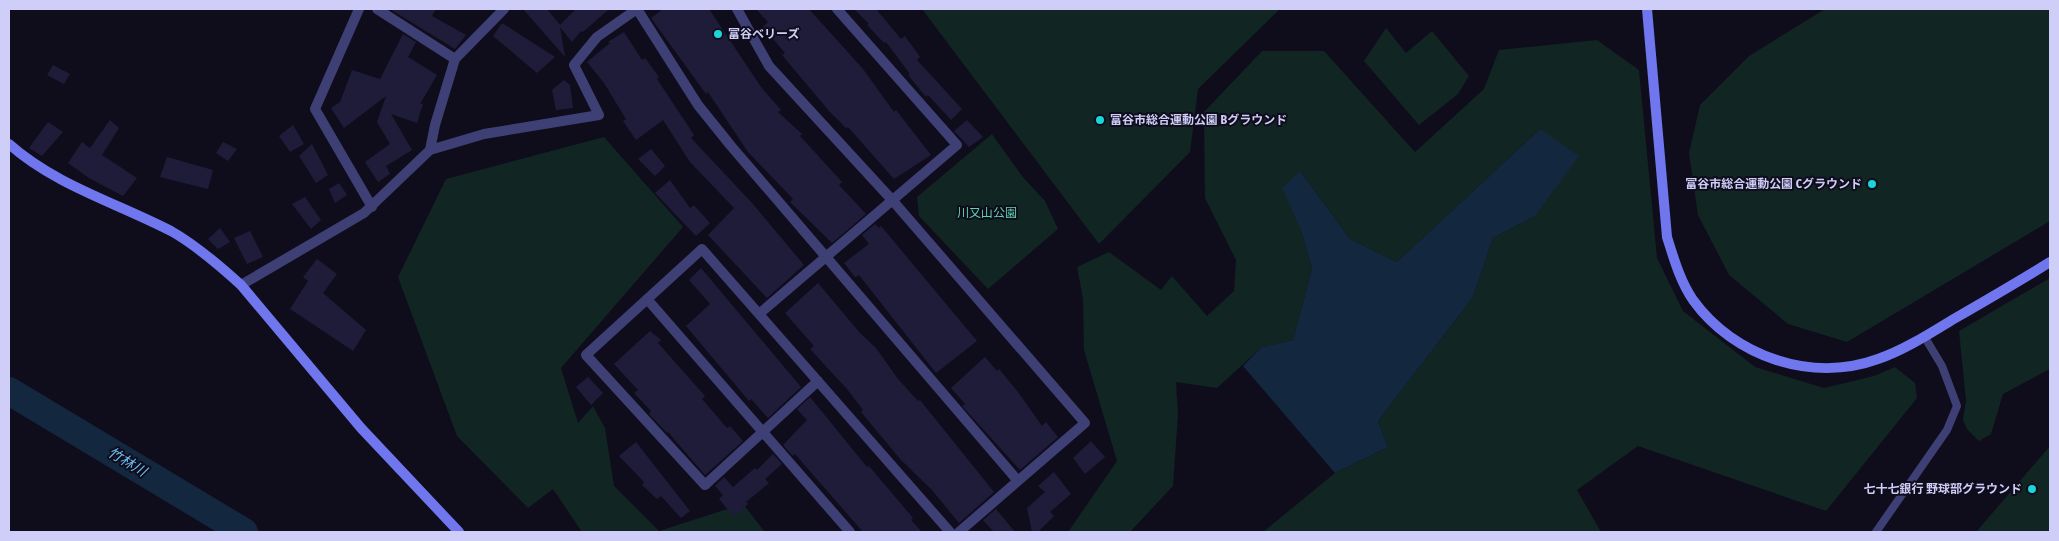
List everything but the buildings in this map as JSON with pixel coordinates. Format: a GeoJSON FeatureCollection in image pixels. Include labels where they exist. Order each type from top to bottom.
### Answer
{"type":"FeatureCollection","features":[{"type":"Feature","properties":{"kind":"street"},"geometry":{"type":"LineString","coordinates":[[359,9],[314,109],[372,207]]}},
{"type":"Feature","properties":{"kind":"street"},"geometry":{"type":"LineString","coordinates":[[377,9],[455,59]]}},
{"type":"Feature","properties":{"kind":"street"},"geometry":{"type":"LineString","coordinates":[[430,150],[435,125],[455,59],[504,9]]}},
{"type":"Feature","properties":{"kind":"street"},"geometry":{"type":"LineString","coordinates":[[241,285],[372,207],[430,150],[484,134],[599,115],[574,66],[597,37],[637,9],[698,105],[1018,482]]}},
{"type":"Feature","properties":{"kind":"street"},"geometry":{"type":"LineString","coordinates":[[737,9],[769,66],[893,201],[1085,423],[959,532]]}},
{"type":"Feature","properties":{"kind":"street"},"geometry":{"type":"LineString","coordinates":[[760,314],[957,145],[838,9]]}},
{"type":"Feature","properties":{"kind":"street"},"geometry":{"type":"LineString","coordinates":[[1647,9],[1667,237],[1678,273],[1705,315],[1740,343],[1761,356],[1806,368],[1827,368],[1860,364],[1879,359],[1924,336],[2050,262]]}},
{"type":"Feature","properties":{"kind":"street"},"geometry":{"type":"LineString","coordinates":[[9,144],[19,154],[51,173],[172,232],[205,254],[241,285],[361,428],[459,532]]}},
{"type":"Feature","properties":{"kind":"street"},"geometry":{"type":"LineString","coordinates":[[818,381],[705,485],[586,355],[702,249],[760,314],[950,532]]}},
{"type":"Feature","properties":{"kind":"street"},"geometry":{"type":"LineString","coordinates":[[647,299],[850,532]]}},
{"type":"Feature","properties":{"kind":"lane"},"geometry":{"type":"LineString","coordinates":[[1876,532],[1947,430],[1957,406],[1942,366],[1924,336]]}},
{"type":"Feature","properties":{"kind":"green space","name":"富谷市総合運動公園 Bグラウンド"},"geometry":{"type":"Polygon","coordinates":[[[922,9],[1277,9],[1278,11],[1198,89],[1190,152],[1099,244],[922,9]]]}},
{"type":"Feature","properties":{"kind":"green space","name":"富谷市総合運動公園 Cグラウンド"},"geometry":{"type":"Polygon","coordinates":[[[1825,9],[2050,9],[2050,221],[1847,342],[1788,324],[1729,275],[1698,215],[1689,153],[1700,105],[1749,56],[1825,9]]]}},
{"type":"Feature","properties":{"kind":"green space"},"geometry":{"type":"Polygon","coordinates":[[[1386,28],[1406,53],[1432,31],[1469,76],[1458,94],[1419,125],[1364,61],[1386,28]]]}},
{"type":"Feature","properties":{"kind":"green space"},"geometry":{"type":"Polygon","coordinates":[[[1597,40],[1639,70],[1657,258],[1683,311],[1755,367],[1824,388],[1874,376],[1895,367],[1915,383],[1917,398],[1826,511],[1638,446],[1577,490],[1601,532],[1263,532],[1335,473],[1388,447],[1378,421],[1473,297],[1493,238],[1535,216],[1540,129],[1397,262],[1350,239],[1300,171],[1301,230],[1312,269],[1293,340],[1262,347],[1217,388],[1176,382],[1178,415],[1173,486],[1130,532],[1068,532],[1117,461],[1084,350],[1083,299],[1077,267],[1109,252],[1161,290],[1172,276],[1207,316],[1234,291],[1236,260],[1205,198],[1204,112],[1262,51],[1324,51],[1415,152],[1484,89],[1499,50],[1597,40]]]}},
{"type":"Feature","properties":{"kind":"green space","name":"川又山公園"},"geometry":{"type":"Polygon","coordinates":[[[992,134],[1022,176],[1045,201],[1058,229],[988,289],[919,216],[917,197],[992,134]]]}},
{"type":"Feature","properties":{"kind":"green space"},"geometry":{"type":"Polygon","coordinates":[[[604,137],[683,227],[561,368],[578,423],[593,406],[605,428],[614,486],[659,531],[743,504],[765,532],[582,532],[553,489],[528,508],[457,436],[398,277],[446,179],[604,137]]]}},
{"type":"Feature","properties":{"kind":"green space"},"geometry":{"type":"Polygon","coordinates":[[[2050,278],[2050,369],[2003,394],[1991,434],[1979,441],[1967,429],[1963,420],[1966,400],[1959,331],[2050,278]]]}},
{"type":"Feature","properties":{"kind":"green space","name":"七十七銀行 野球部グラウンド"},"geometry":{"type":"Polygon","coordinates":[[[2050,446],[2050,532],[1976,532],[2050,446]]]}},
{"type":"Feature","properties":{"kind":"water"},"geometry":{"type":"Polygon","coordinates":[[[1540,129],[1579,156],[1535,216],[1493,238],[1473,297],[1378,421],[1388,447],[1335,473],[1243,366],[1262,347],[1293,340],[1312,269],[1301,230],[1282,188],[1300,171],[1350,239],[1397,262],[1540,129]]]}},
{"type":"Feature","properties":{"kind":"waterway","name":"竹林川"},"geometry":{"type":"LineString","coordinates":[[9,391],[244,532]]}},
{"type":"Feature","properties":{"kind":"place","name":"富谷ベリーズ"},"geometry":{"type":"Point","coordinates":[718,34]}},
{"type":"Feature","properties":{"kind":"place","name":"富谷市総合運動公園 Bグラウンド"},"geometry":{"type":"Point","coordinates":[1100,120]}},
{"type":"Feature","properties":{"kind":"place","name":"富谷市総合運動公園 Cグラウンド"},"geometry":{"type":"Point","coordinates":[1872,184]}},
{"type":"Feature","properties":{"kind":"place","name":"七十七銀行 野球部グラウンド"},"geometry":{"type":"Point","coordinates":[2032,489]}}]}
